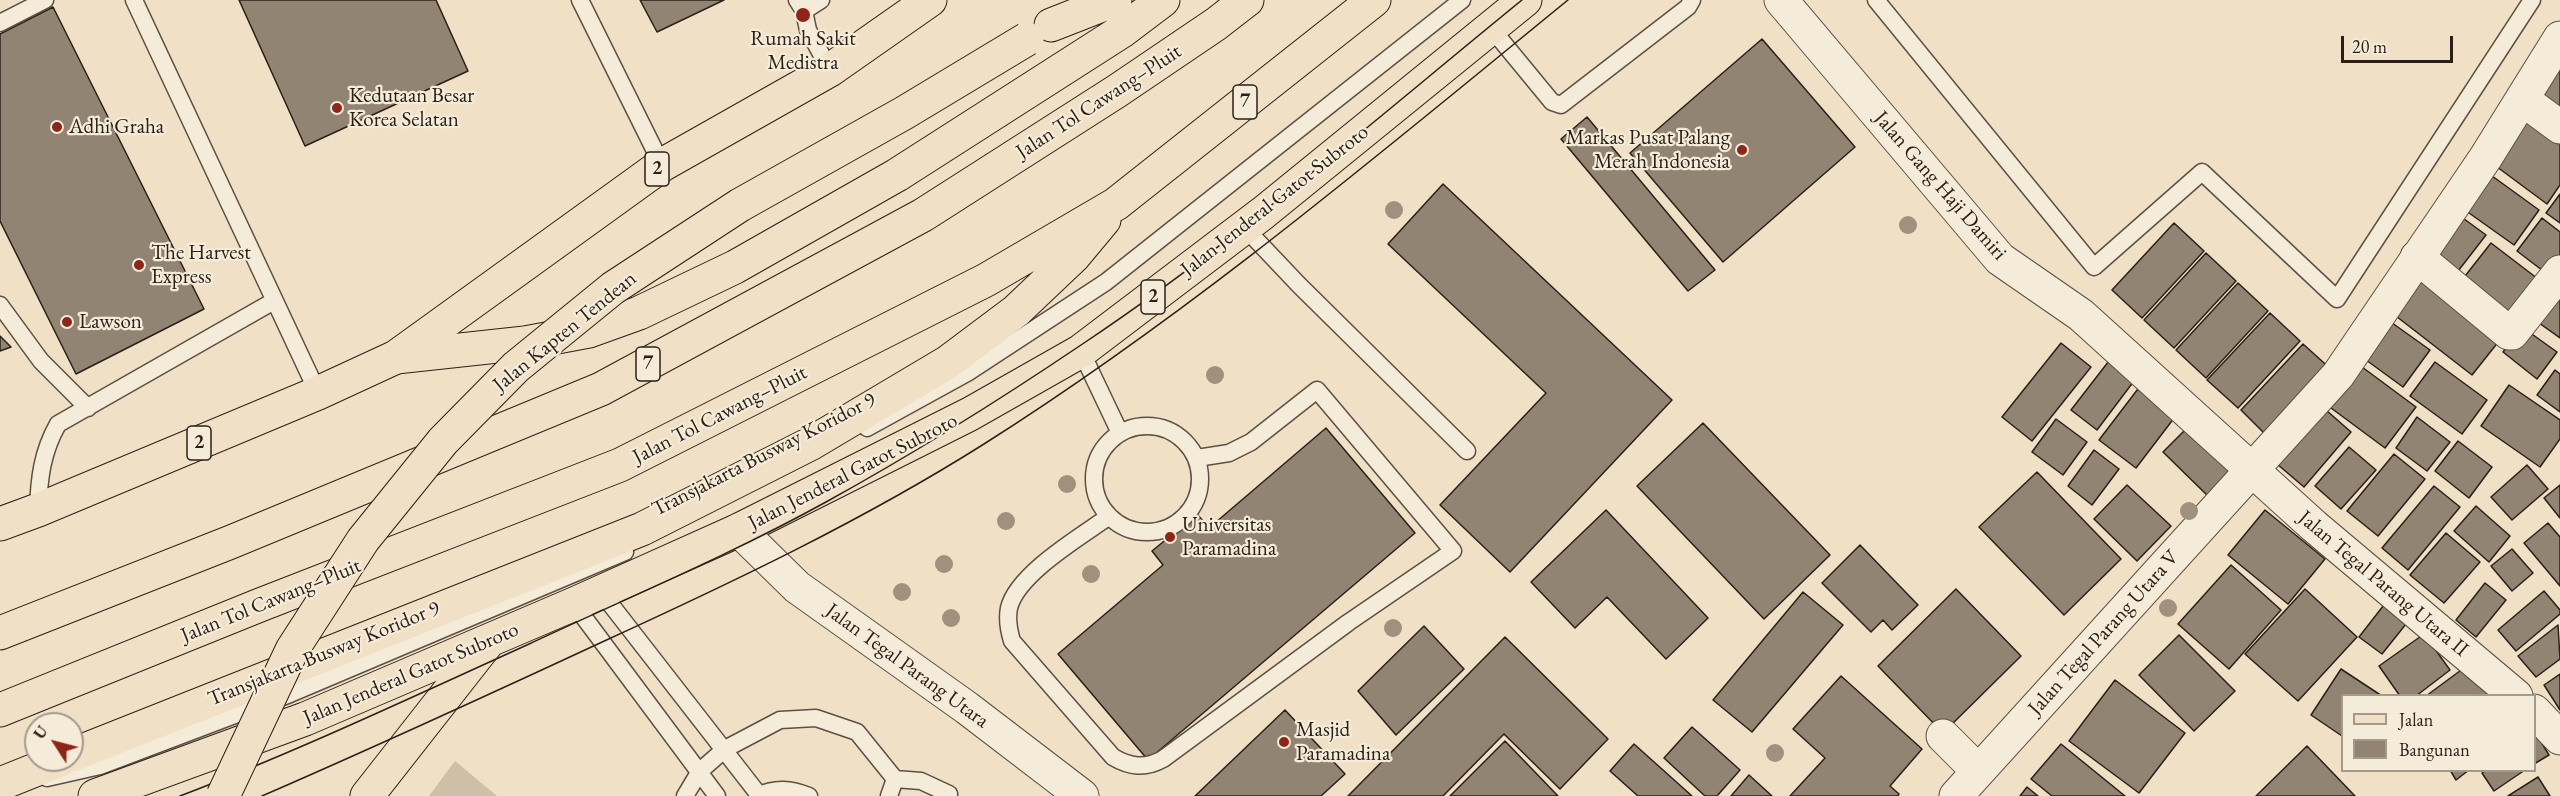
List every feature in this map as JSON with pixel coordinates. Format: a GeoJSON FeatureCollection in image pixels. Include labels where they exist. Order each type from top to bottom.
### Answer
{"type":"FeatureCollection","features":[{"type":"Feature","properties":{"kind":"main road","name":"2"},"geometry":{"type":"LineString","coordinates":[[0,524],[318,393],[396,357],[662,165],[830,70],[930,0]]}},
{"type":"Feature","properties":{"kind":"main road"},"geometry":{"type":"LineString","coordinates":[[1039,32],[1079,0]]}},
{"type":"Feature","properties":{"kind":"main road"},"geometry":{"type":"LineString","coordinates":[[1039,32],[1115,0]]}},
{"type":"Feature","properties":{"kind":"main road"},"geometry":{"type":"LineString","coordinates":[[396,357],[525,343],[589,331],[639,313],[735,267],[897,175],[1122,31],[1163,0]]}},
{"type":"Feature","properties":{"kind":"main road","name":"Jalan Tol Cawang–Pluit"},"geometry":{"type":"LineString","coordinates":[[0,633],[231,542],[601,389],[923,215],[1117,91],[1216,24],[1247,0]]}},
{"type":"Feature","properties":{"kind":"main road","name":"Jalan Tol Cawang–Pluit"},"geometry":{"type":"LineString","coordinates":[[0,710],[260,605],[620,465],[986,280],[1116,204],[1374,0]]}},
{"type":"Feature","properties":{"kind":"main road","name":"Jalan Jenderal Gatot Subroto"},"geometry":{"type":"LineString","coordinates":[[95,796],[306,719],[487,643],[739,530],[970,414],[1081,351],[1244,227],[1526,0]]}},
{"type":"Feature","properties":{"kind":"main road","name":"Jalan Kapten Tendean"},"geometry":{"type":"LineString","coordinates":[[223,796],[292,650],[363,540],[444,441],[516,367],[613,288],[740,205],[904,113],[1039,32]]}},
{"type":"Feature","properties":{"kind":"main road"},"geometry":{"type":"LineString","coordinates":[[84,750],[642,529],[810,444],[948,362],[1016,311],[1074,256],[1116,204]]}},
{"type":"Feature","properties":{"kind":"main road"},"geometry":{"type":"LineString","coordinates":[[367,796],[487,643]]}},
{"type":"Feature","properties":{"kind":"main road"},"geometry":{"type":"LineString","coordinates":[[0,784],[30,772]]}},
{"type":"Feature","properties":{"kind":"street","name":"Jalan Gang Haji Damiri"},"geometry":{"type":"LineString","coordinates":[[1781,0],[2000,259],[2081,315],[2252,471]]}},
{"type":"Feature","properties":{"kind":"street","name":"Jalan Tegal Parang Utara V"},"geometry":{"type":"LineString","coordinates":[[1956,796],[2338,375],[2522,99],[2560,38]]}},
{"type":"Feature","properties":{"kind":"street"},"geometry":{"type":"LineString","coordinates":[[2522,99],[2560,127]]}},
{"type":"Feature","properties":{"kind":"street"},"geometry":{"type":"LineString","coordinates":[[2416,258],[2509,333],[2513,332],[2560,272]]}},
{"type":"Feature","properties":{"kind":"street","name":"Jalan Tegal Parang Utara II"},"geometry":{"type":"LineString","coordinates":[[2252,471],[2389,591],[2514,694]]}},
{"type":"Feature","properties":{"kind":"street","name":"Jalan Tegal Parang Utara"},"geometry":{"type":"LineString","coordinates":[[739,530],[797,587],[967,708],[1082,796]]}},
{"type":"Feature","properties":{"kind":"street"},"geometry":{"type":"LineString","coordinates":[[2536,712],[2560,738]]}},
{"type":"Feature","properties":{"kind":"street"},"geometry":{"type":"LineString","coordinates":[[1943,736],[1978,771]]}},
{"type":"Feature","properties":{"kind":"lane"},"geometry":{"type":"LineString","coordinates":[[0,23],[45,0]]}},
{"type":"Feature","properties":{"kind":"lane"},"geometry":{"type":"LineString","coordinates":[[134,0],[318,393]]}},
{"type":"Feature","properties":{"kind":"lane"},"geometry":{"type":"LineString","coordinates":[[580,0],[662,165]]}},
{"type":"Feature","properties":{"kind":"lane"},"geometry":{"type":"LineString","coordinates":[[821,0],[800,5],[808,30],[830,70]]}},
{"type":"Feature","properties":{"kind":"lane","name":"Transjakarta Busway Koridor 9"},"geometry":{"type":"LineString","coordinates":[[0,789],[100,766],[290,694],[526,596],[709,511],[881,421],[967,373],[1106,282],[1462,0]]}},
{"type":"Feature","properties":{"kind":"lane"},"geometry":{"type":"LineString","coordinates":[[1491,28],[1552,102],[1561,105],[1688,7],[1692,0]]}},
{"type":"Feature","properties":{"kind":"lane"},"geometry":{"type":"LineString","coordinates":[[1876,0],[2094,267],[2202,172],[2337,299],[2532,0]]}},
{"type":"Feature","properties":{"kind":"lane"},"geometry":{"type":"LineString","coordinates":[[1244,227],[1299,285],[1467,451]]}},
{"type":"Feature","properties":{"kind":"lane"},"geometry":{"type":"LineString","coordinates":[[38,510],[39,479],[46,445],[58,424],[274,301]]}},
{"type":"Feature","properties":{"kind":"lane"},"geometry":{"type":"LineString","coordinates":[[0,305],[41,361],[88,408]]}},
{"type":"Feature","properties":{"kind":"lane"},"geometry":{"type":"LineString","coordinates":[[1081,351],[1120,433]]}},
{"type":"Feature","properties":{"kind":"lane"},"geometry":{"type":"LineString","coordinates":[[1108,518],[1024,581],[1009,608],[1009,630],[1012,640],[1113,757],[1135,766],[1151,766],[1162,759],[1349,622],[1453,551],[1317,390],[1251,442],[1229,453],[1197,458]]}},
{"type":"Feature","properties":{"kind":"lane"},"geometry":{"type":"LineString","coordinates":[[1142,425],[1164,428],[1184,439],[1197,458],[1201,487],[1189,514],[1164,531],[1134,532],[1108,518],[1095,496],[1093,472],[1102,449],[1120,433],[1142,425]]}},
{"type":"Feature","properties":{"kind":"lane"},"geometry":{"type":"LineString","coordinates":[[588,598],[725,749],[758,795],[776,789],[794,790],[809,796]]}},
{"type":"Feature","properties":{"kind":"lane"},"geometry":{"type":"LineString","coordinates":[[588,598],[717,796]]}},
{"type":"Feature","properties":{"kind":"lane"},"geometry":{"type":"LineString","coordinates":[[685,796],[700,771],[725,749],[780,720],[816,718],[857,732],[895,779],[921,781],[950,794]]}},
{"type":"Feature","properties":{"kind":"lane"},"geometry":{"type":"LineString","coordinates":[[889,796],[895,779]]}},
{"type":"Feature","properties":{"kind":"shaded area"},"geometry":{"type":"Polygon","coordinates":[[[455,761],[497,796],[429,796],[455,761]]]}},
{"type":"Feature","properties":{"kind":"building","name":"Kedutaan Besar Korea Selatan"},"geometry":{"type":"Polygon","coordinates":[[[239,0],[436,0],[468,71],[305,146],[239,0]]]}},
{"type":"Feature","properties":{"kind":"building"},"geometry":{"type":"Polygon","coordinates":[[[640,0],[724,0],[657,32],[640,0]]]}},
{"type":"Feature","properties":{"kind":"building","name":"Adhi Graha"},"geometry":{"type":"Polygon","coordinates":[[[53,7],[204,309],[76,374],[0,221],[0,34],[53,7]]]}},
{"type":"Feature","properties":{"kind":"building","name":"Markas Pusat Palang Merah Indonesia"},"geometry":{"type":"Polygon","coordinates":[[[1762,39],[1855,147],[1723,262],[1630,153],[1762,39]]]}},
{"type":"Feature","properties":{"kind":"building"},"geometry":{"type":"Polygon","coordinates":[[[2560,63],[2560,121],[2533,102],[2560,63]]]}},
{"type":"Feature","properties":{"kind":"building"},"geometry":{"type":"Polygon","coordinates":[[[2526,111],[2560,136],[2560,185],[2547,204],[2489,161],[2526,111]]]}},
{"type":"Feature","properties":{"kind":"building"},"geometry":{"type":"Polygon","coordinates":[[[1587,117],[1715,270],[1688,291],[1561,139],[1587,117]]]}},
{"type":"Feature","properties":{"kind":"building"},"geometry":{"type":"Polygon","coordinates":[[[2488,173],[2539,210],[2514,245],[2462,208],[2488,173]]]}},
{"type":"Feature","properties":{"kind":"building"},"geometry":{"type":"Polygon","coordinates":[[[1443,184],[1672,400],[1510,572],[1440,505],[1546,393],[1388,244],[1443,184]]]}},
{"type":"Feature","properties":{"kind":"building"},"geometry":{"type":"Polygon","coordinates":[[[2560,194],[2560,223],[2546,213],[2560,194]]]}},
{"type":"Feature","properties":{"kind":"building"},"geometry":{"type":"Polygon","coordinates":[[[2456,213],[2486,235],[2455,275],[2426,252],[2456,213]]]}},
{"type":"Feature","properties":{"kind":"building"},"geometry":{"type":"Polygon","coordinates":[[[2542,218],[2560,232],[2560,265],[2551,277],[2517,251],[2542,218]]]}},
{"type":"Feature","properties":{"kind":"building"},"geometry":{"type":"Polygon","coordinates":[[[2174,223],[2204,251],[2142,318],[2112,290],[2174,223]]]}},
{"type":"Feature","properties":{"kind":"building"},"geometry":{"type":"Polygon","coordinates":[[[2491,243],[2542,282],[2509,325],[2458,285],[2491,243]]]}},
{"type":"Feature","properties":{"kind":"building"},"geometry":{"type":"Polygon","coordinates":[[[2206,253],[2236,281],[2174,348],[2144,320],[2206,253]]]}},
{"type":"Feature","properties":{"kind":"building"},"geometry":{"type":"Polygon","coordinates":[[[2423,273],[2503,336],[2472,375],[2392,313],[2423,273]]]}},
{"type":"Feature","properties":{"kind":"building"},"geometry":{"type":"Polygon","coordinates":[[[2560,278],[2560,338],[2532,318],[2560,278]]]}},
{"type":"Feature","properties":{"kind":"building"},"geometry":{"type":"Polygon","coordinates":[[[2238,283],[2268,311],[2206,378],[2176,350],[2238,283]]]}},
{"type":"Feature","properties":{"kind":"building"},"geometry":{"type":"Polygon","coordinates":[[[2270,313],[2300,341],[2238,408],[2207,380],[2270,313]]]}},
{"type":"Feature","properties":{"kind":"building"},"geometry":{"type":"Polygon","coordinates":[[[2388,320],[2430,350],[2403,387],[2362,357],[2388,320]]]}},
{"type":"Feature","properties":{"kind":"building"},"geometry":{"type":"Polygon","coordinates":[[[2522,327],[2557,352],[2537,379],[2503,352],[2522,327]]]}},
{"type":"Feature","properties":{"kind":"building"},"geometry":{"type":"Polygon","coordinates":[[[0,336],[11,347],[0,351],[0,336]]]}},
{"type":"Feature","properties":{"kind":"building"},"geometry":{"type":"Polygon","coordinates":[[[2061,343],[2091,367],[2032,441],[2002,417],[2061,343]]]}},
{"type":"Feature","properties":{"kind":"building"},"geometry":{"type":"Polygon","coordinates":[[[2303,344],[2333,371],[2270,439],[2241,410],[2303,344]]]}},
{"type":"Feature","properties":{"kind":"building"},"geometry":{"type":"Polygon","coordinates":[[[2112,357],[2137,377],[2097,430],[2071,410],[2112,357]]]}},
{"type":"Feature","properties":{"kind":"building"},"geometry":{"type":"Polygon","coordinates":[[[2435,362],[2487,400],[2462,434],[2410,396],[2435,362]]]}},
{"type":"Feature","properties":{"kind":"building"},"geometry":{"type":"Polygon","coordinates":[[[2358,364],[2416,407],[2385,448],[2327,405],[2358,364]]]}},
{"type":"Feature","properties":{"kind":"building"},"geometry":{"type":"Polygon","coordinates":[[[2555,370],[2560,374],[2560,412],[2537,395],[2555,370]]]}},
{"type":"Feature","properties":{"kind":"building"},"geometry":{"type":"Polygon","coordinates":[[[2144,381],[2181,409],[2136,468],[2099,440],[2144,381]]]}},
{"type":"Feature","properties":{"kind":"building"},"geometry":{"type":"Polygon","coordinates":[[[2509,385],[2560,420],[2560,439],[2540,467],[2481,426],[2509,385]]]}},
{"type":"Feature","properties":{"kind":"building"},"geometry":{"type":"Polygon","coordinates":[[[2318,403],[2351,432],[2304,487],[2270,458],[2318,403]]]}},
{"type":"Feature","properties":{"kind":"building"},"geometry":{"type":"Polygon","coordinates":[[[2417,417],[2450,442],[2427,471],[2396,448],[2417,417]]]}},
{"type":"Feature","properties":{"kind":"building"},"geometry":{"type":"Polygon","coordinates":[[[2056,419],[2087,442],[2063,475],[2032,452],[2056,419]]]}},
{"type":"Feature","properties":{"kind":"building"},"geometry":{"type":"Polygon","coordinates":[[[1703,423],[1830,555],[1764,619],[1637,486],[1703,423]]]}},
{"type":"Feature","properties":{"kind":"building"},"geometry":{"type":"Polygon","coordinates":[[[2192,423],[2239,470],[2211,499],[2163,452],[2192,423]]]}},
{"type":"Feature","properties":{"kind":"building"},"geometry":{"type":"Polygon","coordinates":[[[1326,428],[1415,533],[1148,760],[1058,654],[1163,565],[1152,551],[1197,514],[1209,528],[1326,428]]]}},
{"type":"Feature","properties":{"kind":"building"},"geometry":{"type":"Polygon","coordinates":[[[2458,441],[2492,467],[2469,498],[2435,471],[2458,441]]]}},
{"type":"Feature","properties":{"kind":"building"},"geometry":{"type":"Polygon","coordinates":[[[2349,447],[2376,470],[2341,509],[2315,486],[2349,447]]]}},
{"type":"Feature","properties":{"kind":"building"},"geometry":{"type":"Polygon","coordinates":[[[2094,450],[2119,469],[2092,505],[2068,486],[2094,450]]]}},
{"type":"Feature","properties":{"kind":"building"},"geometry":{"type":"Polygon","coordinates":[[[2394,454],[2425,479],[2378,536],[2347,511],[2394,454]]]}},
{"type":"Feature","properties":{"kind":"building"},"geometry":{"type":"Polygon","coordinates":[[[2527,465],[2548,489],[2512,520],[2491,497],[2527,465]]]}},
{"type":"Feature","properties":{"kind":"building"},"geometry":{"type":"Polygon","coordinates":[[[2037,472],[2121,559],[2064,615],[1979,527],[2037,472]]]}},
{"type":"Feature","properties":{"kind":"building"},"geometry":{"type":"Polygon","coordinates":[[[2127,485],[2171,526],[2137,561],[2094,519],[2127,485]]]}},
{"type":"Feature","properties":{"kind":"building"},"geometry":{"type":"Polygon","coordinates":[[[2560,485],[2560,518],[2544,498],[2560,485]]]}},
{"type":"Feature","properties":{"kind":"building"},"geometry":{"type":"Polygon","coordinates":[[[2434,486],[2460,507],[2408,570],[2382,548],[2434,486]]]}},
{"type":"Feature","properties":{"kind":"building"},"geometry":{"type":"Polygon","coordinates":[[[2476,506],[2510,536],[2489,562],[2454,531],[2476,506]]]}},
{"type":"Feature","properties":{"kind":"building"},"geometry":{"type":"Polygon","coordinates":[[[1606,510],[1708,618],[1666,659],[1607,597],[1575,628],[1531,582],[1606,510]]]}},
{"type":"Feature","properties":{"kind":"building"},"geometry":{"type":"Polygon","coordinates":[[[2265,510],[2325,559],[2288,604],[2228,555],[2265,510]]]}},
{"type":"Feature","properties":{"kind":"building"},"geometry":{"type":"Polygon","coordinates":[[[2548,523],[2560,537],[2560,586],[2524,543],[2548,523]]]}},
{"type":"Feature","properties":{"kind":"building"},"geometry":{"type":"Polygon","coordinates":[[[2446,533],[2480,562],[2444,603],[2410,575],[2446,533]]]}},
{"type":"Feature","properties":{"kind":"building"},"geometry":{"type":"Polygon","coordinates":[[[1860,545],[1918,605],[1892,630],[1883,620],[1871,632],[1822,583],[1860,545]]]}},
{"type":"Feature","properties":{"kind":"building"},"geometry":{"type":"Polygon","coordinates":[[[2512,549],[2533,573],[2512,591],[2491,566],[2512,549]]]}},
{"type":"Feature","properties":{"kind":"building"},"geometry":{"type":"Polygon","coordinates":[[[2231,565],[2281,610],[2229,669],[2178,624],[2231,565]]]}},
{"type":"Feature","properties":{"kind":"building"},"geometry":{"type":"Polygon","coordinates":[[[2485,583],[2506,600],[2476,637],[2456,620],[2485,583]]]}},
{"type":"Feature","properties":{"kind":"building"},"geometry":{"type":"Polygon","coordinates":[[[1956,589],[2021,656],[1943,733],[1878,666],[1956,589]]]}},
{"type":"Feature","properties":{"kind":"building"},"geometry":{"type":"Polygon","coordinates":[[[2305,589],[2357,637],[2298,701],[2245,654],[2305,589]]]}},
{"type":"Feature","properties":{"kind":"building"},"geometry":{"type":"Polygon","coordinates":[[[2544,591],[2560,610],[2560,614],[2516,651],[2498,630],[2544,591]]]}},
{"type":"Feature","properties":{"kind":"building"},"geometry":{"type":"Polygon","coordinates":[[[1803,592],[1843,625],[1752,732],[1713,700],[1803,592]]]}},
{"type":"Feature","properties":{"kind":"building"},"geometry":{"type":"Polygon","coordinates":[[[2387,601],[2410,619],[2382,654],[2359,637],[2387,601]]]}},
{"type":"Feature","properties":{"kind":"building"},"geometry":{"type":"Polygon","coordinates":[[[2558,625],[2560,659],[2536,677],[2518,656],[2558,625]]]}},
{"type":"Feature","properties":{"kind":"building"},"geometry":{"type":"Polygon","coordinates":[[[1424,626],[1464,669],[1396,735],[1358,691],[1424,626]]]}},
{"type":"Feature","properties":{"kind":"building"},"geometry":{"type":"Polygon","coordinates":[[[2424,634],[2450,670],[2419,694],[2399,694],[2379,666],[2424,634]]]}},
{"type":"Feature","properties":{"kind":"building"},"geometry":{"type":"Polygon","coordinates":[[[2179,635],[2235,691],[2194,731],[2139,675],[2179,635]]]}},
{"type":"Feature","properties":{"kind":"building"},"geometry":{"type":"Polygon","coordinates":[[[1505,637],[1608,739],[1560,789],[1504,734],[1443,796],[1348,796],[1505,637]]]}},
{"type":"Feature","properties":{"kind":"building"},"geometry":{"type":"Polygon","coordinates":[[[2472,662],[2495,694],[2429,694],[2472,662]]]}},
{"type":"Feature","properties":{"kind":"building"},"geometry":{"type":"Polygon","coordinates":[[[2341,669],[2379,694],[2341,694],[2341,735],[2311,715],[2341,669]]]}},
{"type":"Feature","properties":{"kind":"building"},"geometry":{"type":"Polygon","coordinates":[[[2560,674],[2560,710],[2544,685],[2560,674]]]}},
{"type":"Feature","properties":{"kind":"building"},"geometry":{"type":"Polygon","coordinates":[[[1841,676],[1922,749],[1890,786],[1899,794],[1898,796],[1790,796],[1825,758],[1793,729],[1841,676]]]}},
{"type":"Feature","properties":{"kind":"building"},"geometry":{"type":"Polygon","coordinates":[[[2115,680],[2185,733],[2139,793],[2069,741],[2115,680]]]}},
{"type":"Feature","properties":{"kind":"building","name":"Masjid Paramadina"},"geometry":{"type":"Polygon","coordinates":[[[1285,710],[1345,774],[1321,796],[1195,796],[1285,710]]]}},
{"type":"Feature","properties":{"kind":"building"},"geometry":{"type":"Polygon","coordinates":[[[1692,727],[1740,770],[1717,796],[1705,796],[1664,758],[1692,727]]]}},
{"type":"Feature","properties":{"kind":"building"},"geometry":{"type":"Polygon","coordinates":[[[2538,737],[2549,755],[2536,763],[2536,738],[2538,737]]]}},
{"type":"Feature","properties":{"kind":"building"},"geometry":{"type":"Polygon","coordinates":[[[1505,741],[1558,796],[1450,796],[1505,741]]]}},
{"type":"Feature","properties":{"kind":"building"},"geometry":{"type":"Polygon","coordinates":[[[1634,744],[1692,796],[1638,796],[1610,771],[1634,744]]]}},
{"type":"Feature","properties":{"kind":"building"},"geometry":{"type":"Polygon","coordinates":[[[2061,744],[2125,796],[2052,796],[2031,779],[2061,744]]]}},
{"type":"Feature","properties":{"kind":"building"},"geometry":{"type":"Polygon","coordinates":[[[2307,746],[2355,796],[2256,796],[2307,746]]]}},
{"type":"Feature","properties":{"kind":"building"},"geometry":{"type":"Polygon","coordinates":[[[2451,772],[2466,772],[2456,780],[2451,772]]]}},
{"type":"Feature","properties":{"kind":"building"},"geometry":{"type":"Polygon","coordinates":[[[2483,772],[2522,772],[2494,791],[2483,772]]]}},
{"type":"Feature","properties":{"kind":"building"},"geometry":{"type":"Polygon","coordinates":[[[1749,775],[1772,796],[1731,796],[1749,775]]]}},
{"type":"Feature","properties":{"kind":"building"},"geometry":{"type":"Polygon","coordinates":[[[2538,777],[2550,796],[2508,796],[2538,777]]]}},
{"type":"Feature","properties":{"kind":"building"},"geometry":{"type":"Polygon","coordinates":[[[2027,787],[2038,796],[2020,796],[2027,787]]]}},
{"type":"Feature","properties":{"kind":"tram line"},"geometry":{"type":"LineString","coordinates":[[180,796],[355,723],[678,576],[790,521],[891,465],[1050,366],[1195,264],[1305,178],[1522,0]]}},
{"type":"Feature","properties":{"kind":"tram line"},"geometry":{"type":"LineString","coordinates":[[262,796],[431,721],[795,550],[891,499],[984,444],[1061,394],[1210,287],[1354,174],[1568,0]]}},
{"type":"Feature","properties":{"kind":"place","name":"Rumah Sakit Medistra"},"geometry":{"type":"Point","coordinates":[803,15]}},
{"type":"Feature","properties":{"kind":"place","name":"Kedutaan Besar Korea Selatan"},"geometry":{"type":"Point","coordinates":[337,108]}},
{"type":"Feature","properties":{"kind":"place","name":"Adhi Graha"},"geometry":{"type":"Point","coordinates":[57,127]}},
{"type":"Feature","properties":{"kind":"place","name":"Markas Pusat Palang Merah Indonesia"},"geometry":{"type":"Point","coordinates":[1742,150]}},
{"type":"Feature","properties":{"kind":"place","name":"The Harvest Express"},"geometry":{"type":"Point","coordinates":[139,265]}},
{"type":"Feature","properties":{"kind":"place","name":"Lawson"},"geometry":{"type":"Point","coordinates":[67,322]}},
{"type":"Feature","properties":{"kind":"place","name":"Universitas Paramadina"},"geometry":{"type":"Point","coordinates":[1170,537]}},
{"type":"Feature","properties":{"kind":"place","name":"Masjid Paramadina"},"geometry":{"type":"Point","coordinates":[1284,742]}}]}
